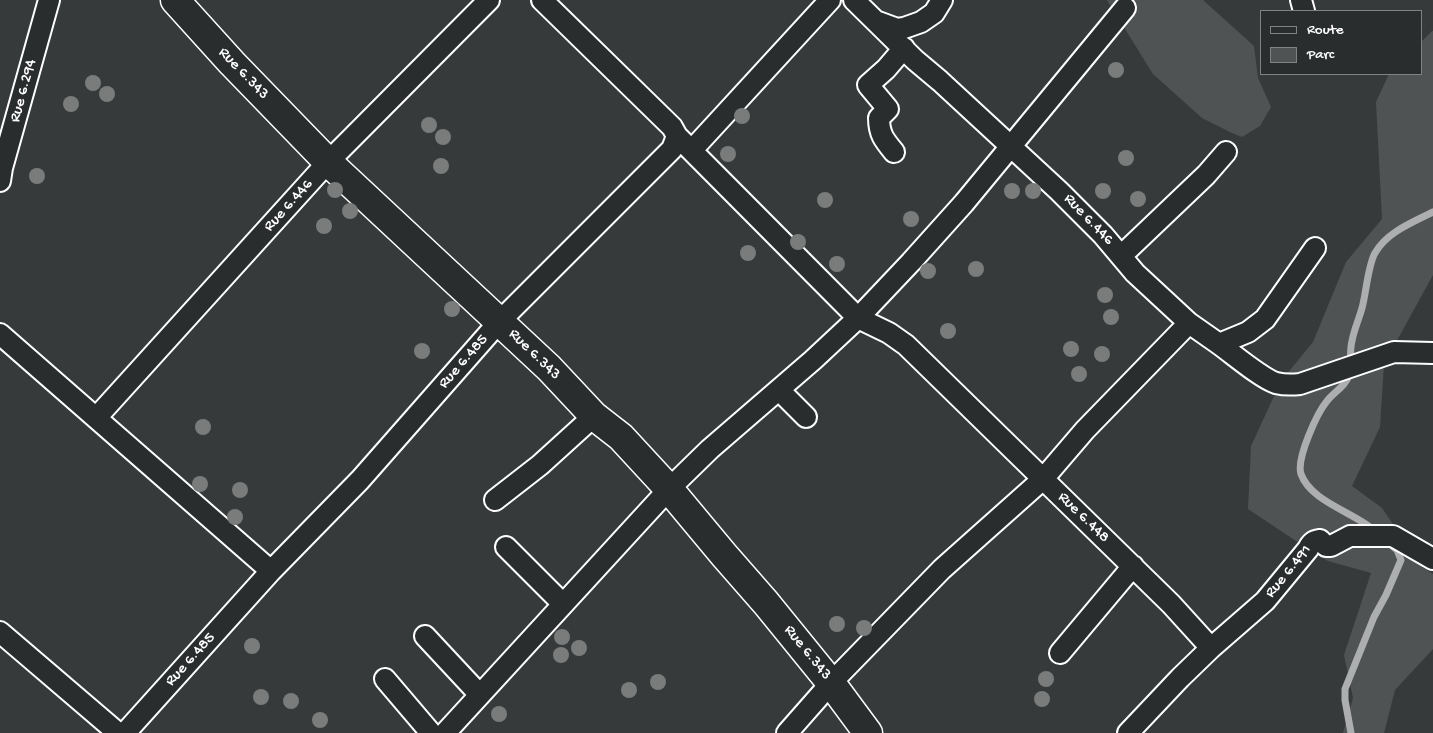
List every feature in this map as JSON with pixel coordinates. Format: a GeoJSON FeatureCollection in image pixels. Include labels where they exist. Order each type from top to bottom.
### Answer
{"type":"FeatureCollection","features":[{"type":"Feature","properties":{"kind":"street","name":"Rue 6.294"},"geometry":{"type":"LineString","coordinates":[[0,181],[49,0]]}},
{"type":"Feature","properties":{"kind":"street","name":"Rue 6.343"},"geometry":{"type":"LineString","coordinates":[[174,0],[328,162],[549,368],[594,416],[621,437],[669,489],[766,603],[831,683],[868,733]]}},
{"type":"Feature","properties":{"kind":"street","name":"Rue 6.446"},"geometry":{"type":"LineString","coordinates":[[96,418],[328,162],[489,0]]}},
{"type":"Feature","properties":{"kind":"street"},"geometry":{"type":"LineString","coordinates":[[542,0],[672,126],[677,136]]}},
{"type":"Feature","properties":{"kind":"street"},"geometry":{"type":"LineString","coordinates":[[692,150],[830,0]]}},
{"type":"Feature","properties":{"kind":"street","name":"Rue 6.446"},"geometry":{"type":"LineString","coordinates":[[854,0],[1059,191],[1135,273],[1189,323],[1263,376],[1274,382],[1287,385],[1300,384],[1394,352],[1433,353]]}},
{"type":"Feature","properties":{"kind":"street"},"geometry":{"type":"LineString","coordinates":[[878,22],[897,29],[921,22],[934,14],[942,0]]}},
{"type":"Feature","properties":{"kind":"street"},"geometry":{"type":"LineString","coordinates":[[445,733],[669,489],[710,449],[858,318],[964,203],[1125,8]]}},
{"type":"Feature","properties":{"kind":"street"},"geometry":{"type":"LineString","coordinates":[[894,152],[883,138],[879,126],[879,118],[888,109],[868,85],[886,69],[919,47],[921,22]]}},
{"type":"Feature","properties":{"kind":"street","name":"Rue 6.448"},"geometry":{"type":"LineString","coordinates":[[677,136],[858,318],[888,333],[906,345],[1133,566],[1211,648]]}},
{"type":"Feature","properties":{"kind":"street","name":"Rue 6.485"},"geometry":{"type":"LineString","coordinates":[[125,733],[270,571],[360,480],[499,322],[672,149],[677,136]]}},
{"type":"Feature","properties":{"kind":"street"},"geometry":{"type":"LineString","coordinates":[[1121,256],[1206,175],[1226,152]]}},
{"type":"Feature","properties":{"kind":"street"},"geometry":{"type":"LineString","coordinates":[[1219,344],[1248,332],[1265,319],[1315,248]]}},
{"type":"Feature","properties":{"kind":"street"},"geometry":{"type":"LineString","coordinates":[[787,733],[831,683],[942,569],[1043,479],[1085,430],[1189,323]]}},
{"type":"Feature","properties":{"kind":"street"},"geometry":{"type":"LineString","coordinates":[[0,334],[270,571]]}},
{"type":"Feature","properties":{"kind":"street"},"geometry":{"type":"LineString","coordinates":[[778,390],[806,417]]}},
{"type":"Feature","properties":{"kind":"street"},"geometry":{"type":"LineString","coordinates":[[495,500],[540,465],[594,416]]}},
{"type":"Feature","properties":{"kind":"street","name":"Rue 6.491"},"geometry":{"type":"LineString","coordinates":[[1211,648],[1265,602],[1311,543],[1315,541],[1320,540],[1326,546],[1331,546],[1350,536],[1393,536],[1433,559]]}},
{"type":"Feature","properties":{"kind":"street"},"geometry":{"type":"LineString","coordinates":[[506,546],[563,604]]}},
{"type":"Feature","properties":{"kind":"street"},"geometry":{"type":"LineString","coordinates":[[1060,653],[1133,566]]}},
{"type":"Feature","properties":{"kind":"street"},"geometry":{"type":"LineString","coordinates":[[0,632],[118,733]]}},
{"type":"Feature","properties":{"kind":"street"},"geometry":{"type":"LineString","coordinates":[[425,636],[480,695]]}},
{"type":"Feature","properties":{"kind":"street"},"geometry":{"type":"LineString","coordinates":[[1128,733],[1211,648]]}},
{"type":"Feature","properties":{"kind":"street"},"geometry":{"type":"LineString","coordinates":[[385,679],[431,733]]}},
{"type":"Feature","properties":{"kind":"green space"},"geometry":{"type":"Polygon","coordinates":[[[1107,0],[1203,0],[1254,46],[1258,78],[1271,107],[1260,126],[1242,137],[1202,118],[1153,74],[1107,0]]]}},
{"type":"Feature","properties":{"kind":"green space"},"geometry":{"type":"Polygon","coordinates":[[[1433,31],[1433,275],[1384,364],[1380,427],[1352,486],[1382,508],[1422,567],[1433,574],[1433,649],[1395,690],[1384,733],[1343,733],[1353,698],[1344,655],[1371,573],[1328,561],[1248,509],[1251,446],[1281,381],[1313,342],[1346,262],[1382,219],[1376,102],[1389,75],[1423,75],[1423,40],[1433,31]]]}},
{"type":"Feature","properties":{"kind":"waterway"},"geometry":{"type":"LineString","coordinates":[[1375,531],[1314,492],[1306,484],[1300,467],[1304,447],[1313,425],[1323,407],[1340,389],[1349,375],[1352,341],[1375,253],[1393,233],[1433,212]]}},
{"type":"Feature","properties":{"kind":"waterway"},"geometry":{"type":"LineString","coordinates":[[1351,733],[1345,689],[1374,617],[1401,560],[1397,550],[1391,545]]}}]}
